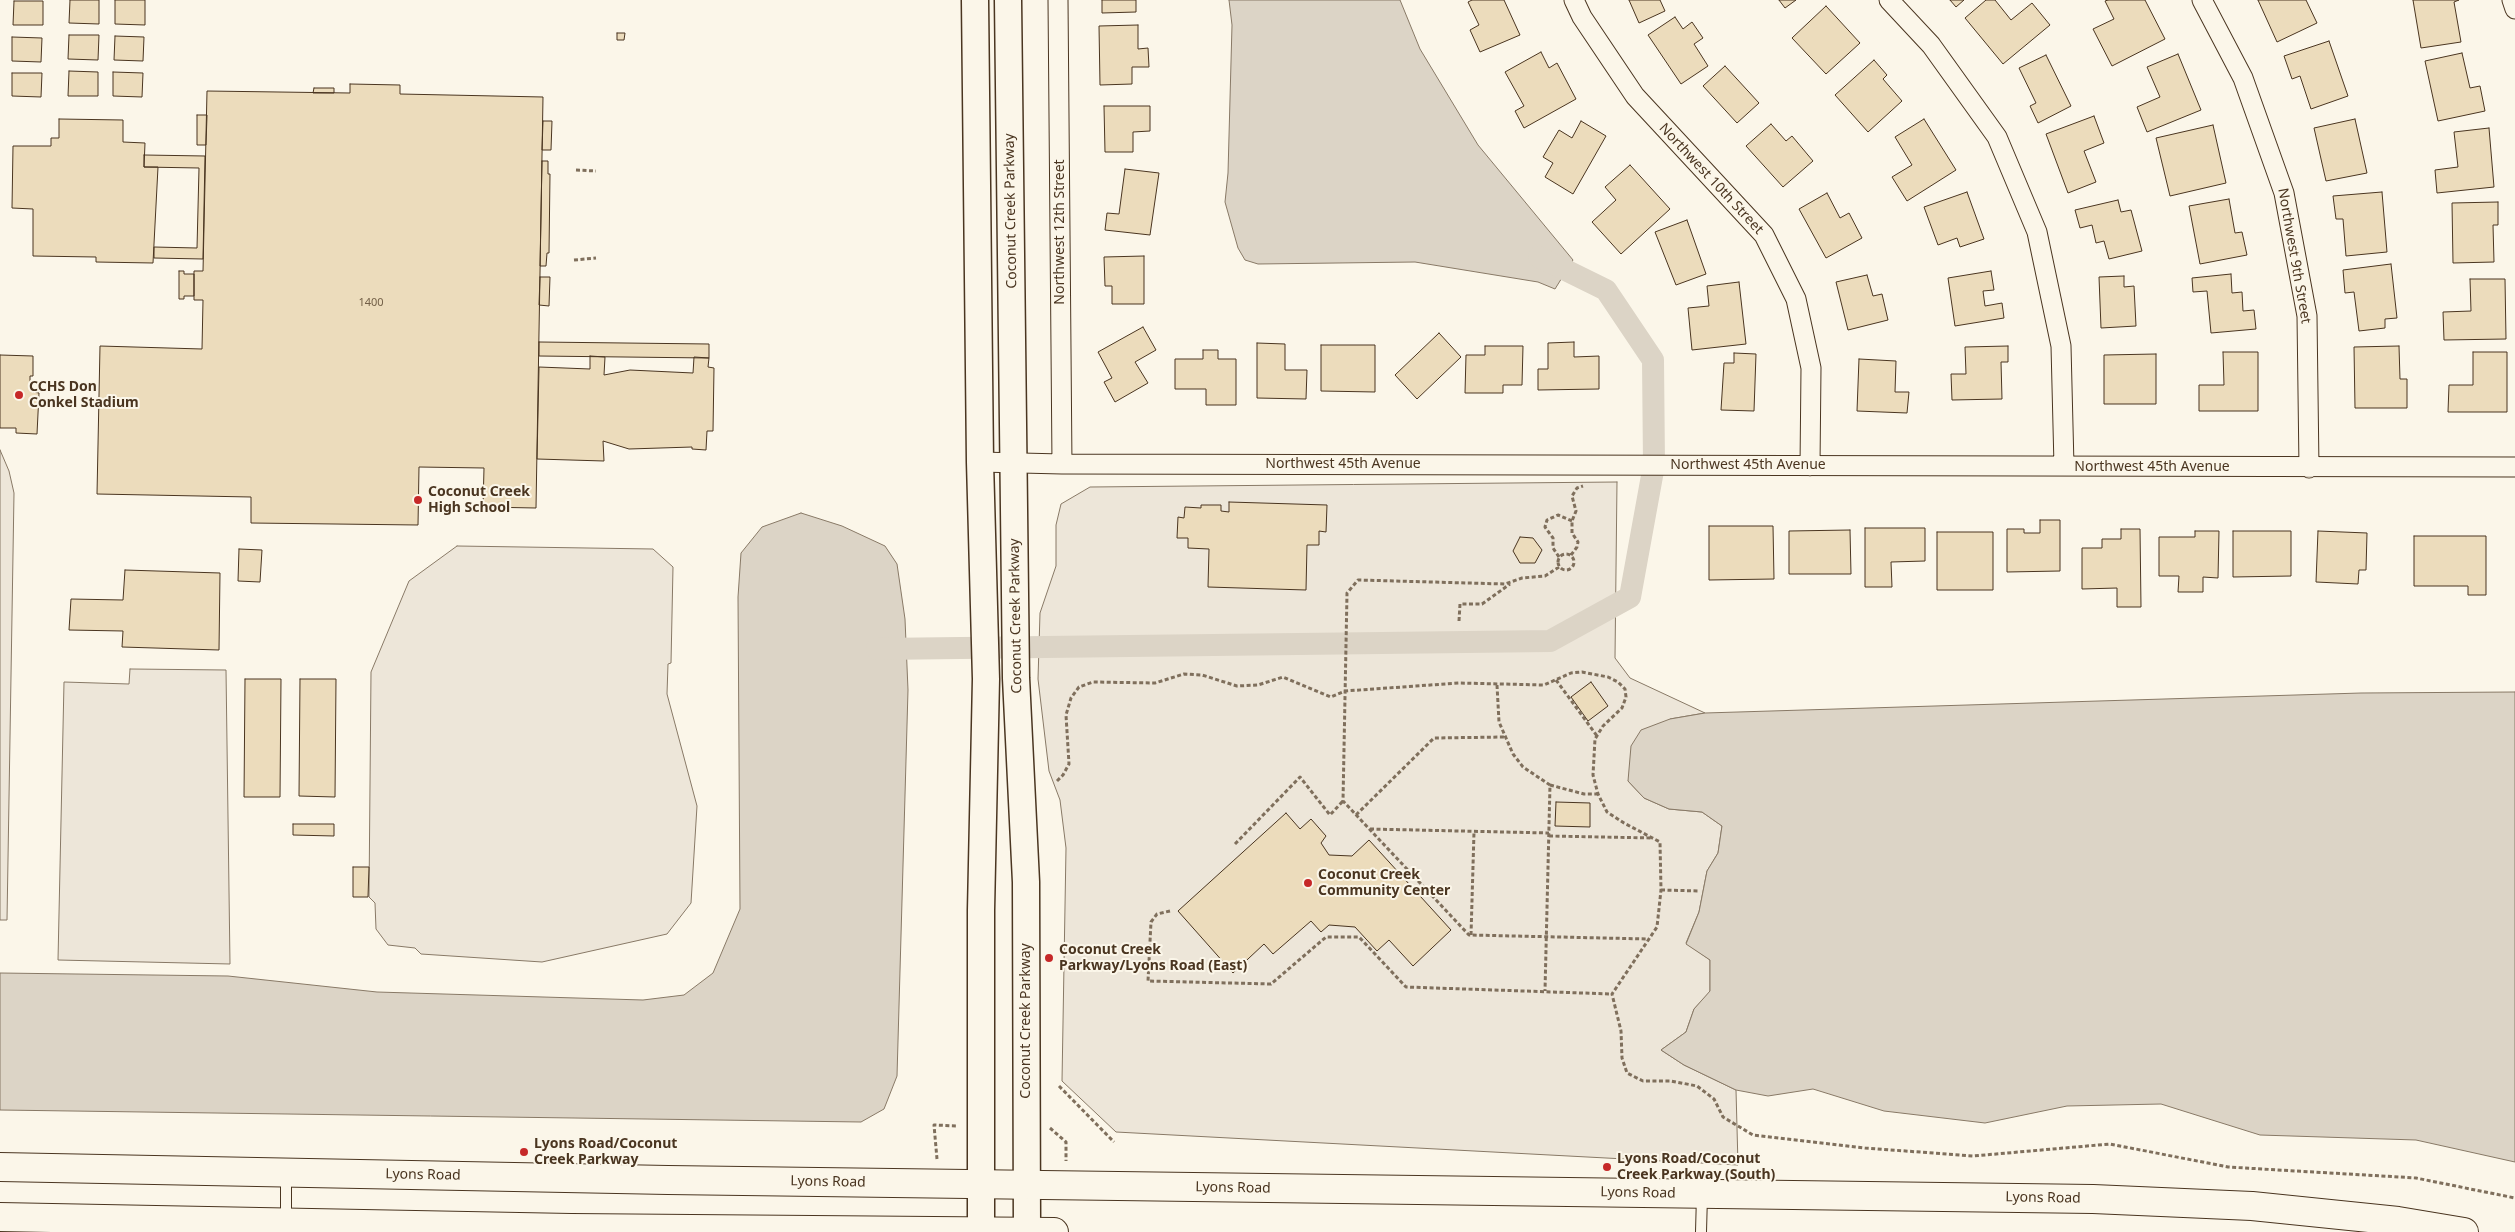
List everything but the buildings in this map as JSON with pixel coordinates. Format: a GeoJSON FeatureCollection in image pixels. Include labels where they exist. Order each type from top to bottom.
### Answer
{"type":"FeatureCollection","features":[{"type":"Feature","properties":{"kind":"main road"},"geometry":{"type":"LineString","coordinates":[[975,0],[980,462],[986,679],[981,910],[981,1232]]}},
{"type":"Feature","properties":{"kind":"main road","name":"Coconut Creek Parkway"},"geometry":{"type":"LineString","coordinates":[[1008,0],[1016,678],[1026,882],[1026,1232]]}},
{"type":"Feature","properties":{"kind":"main road","name":"Lyons Road"},"geometry":{"type":"LineString","coordinates":[[0,1167],[1027,1185],[2093,1199],[2252,1206],[2398,1221],[2464,1232]]}},
{"type":"Feature","properties":{"kind":"main road"},"geometry":{"type":"LineString","coordinates":[[0,1217],[286,1227],[1054,1232]]}},
{"type":"Feature","properties":{"kind":"street","name":"Northwest 12th Street"},"geometry":{"type":"LineString","coordinates":[[1058,0],[1062,464]]}},
{"type":"Feature","properties":{"kind":"street","name":"Northwest 10th Street"},"geometry":{"type":"LineString","coordinates":[[1574,0],[1582,17],[1635,96],[1764,235],[1796,298],[1811,368],[1810,466]]}},
{"type":"Feature","properties":{"kind":"street"},"geometry":{"type":"LineString","coordinates":[[1889,0],[1931,45],[1997,137],[2037,232],[2060,346],[2064,466]]}},
{"type":"Feature","properties":{"kind":"street","name":"Northwest 9th Street"},"geometry":{"type":"LineString","coordinates":[[2202,0],[2243,78],[2284,193],[2307,316],[2309,468]]}},
{"type":"Feature","properties":{"kind":"street"},"geometry":{"type":"LineString","coordinates":[[2512,0],[2515,8]]}},
{"type":"Feature","properties":{"kind":"street","name":"Northwest 45th Avenue"},"geometry":{"type":"LineString","coordinates":[[980,462],[1062,464],[2515,467]]}},
{"type":"Feature","properties":{"kind":"lane"},"geometry":{"type":"LineString","coordinates":[[286,1172],[286,1227]]}},
{"type":"Feature","properties":{"kind":"lane"},"geometry":{"type":"LineString","coordinates":[[1701,1232],[1702,1194]]}},
{"type":"Feature","properties":{"kind":"path"},"geometry":{"type":"LineString","coordinates":[[576,170],[596,171]]}},
{"type":"Feature","properties":{"kind":"path"},"geometry":{"type":"LineString","coordinates":[[574,260],[596,258]]}},
{"type":"Feature","properties":{"kind":"path"},"geometry":{"type":"LineString","coordinates":[[1571,555],[1578,542],[1572,533],[1572,521],[1576,511],[1572,502],[1573,491],[1577,488],[1588,486]]}},
{"type":"Feature","properties":{"kind":"path"},"geometry":{"type":"LineString","coordinates":[[1559,567],[1559,557],[1553,548],[1553,538],[1545,527],[1547,520],[1551,516],[1558,516],[1572,521]]}},
{"type":"Feature","properties":{"kind":"path"},"geometry":{"type":"LineString","coordinates":[[1559,557],[1563,554],[1571,555]]}},
{"type":"Feature","properties":{"kind":"path"},"geometry":{"type":"LineString","coordinates":[[1559,567],[1564,570],[1571,568],[1574,563],[1571,555]]}},
{"type":"Feature","properties":{"kind":"path"},"geometry":{"type":"LineString","coordinates":[[1235,844],[1300,777],[1330,815],[1343,801],[1347,592],[1358,580],[1505,584],[1522,578],[1546,576],[1559,567]]}},
{"type":"Feature","properties":{"kind":"path"},"geometry":{"type":"LineString","coordinates":[[1459,621],[1460,604],[1482,604],[1514,581]]}},
{"type":"Feature","properties":{"kind":"path"},"geometry":{"type":"LineString","coordinates":[[1057,781],[1069,764],[1066,714],[1071,698],[1079,687],[1093,682],[1154,683],[1184,674],[1202,675],[1237,686],[1258,685],[1283,678],[1330,697],[1345,692],[1459,683],[1544,685],[1582,672],[1608,677],[1618,682],[1625,689],[1626,697],[1622,708],[1597,736],[1592,754],[1592,775],[1598,794],[1607,812],[1660,842],[1661,890],[1657,928],[1612,994],[1621,1031],[1622,1058],[1627,1073],[1643,1082],[1672,1081],[1697,1086],[1714,1099],[1724,1117],[1753,1135],[1865,1148],[1972,1156],[2110,1144],[2228,1167],[2416,1178],[2515,1198]]}},
{"type":"Feature","properties":{"kind":"path"},"geometry":{"type":"LineString","coordinates":[[1556,680],[1597,736]]}},
{"type":"Feature","properties":{"kind":"path"},"geometry":{"type":"LineString","coordinates":[[1496,685],[1499,722],[1505,737],[1523,767],[1550,785],[1584,794],[1598,794]]}},
{"type":"Feature","properties":{"kind":"path"},"geometry":{"type":"LineString","coordinates":[[1356,815],[1434,738],[1505,737]]}},
{"type":"Feature","properties":{"kind":"path"},"geometry":{"type":"LineString","coordinates":[[1545,991],[1550,785]]}},
{"type":"Feature","properties":{"kind":"path"},"geometry":{"type":"LineString","coordinates":[[1343,801],[1471,935],[1648,939]]}},
{"type":"Feature","properties":{"kind":"path"},"geometry":{"type":"LineString","coordinates":[[1370,829],[1653,838]]}},
{"type":"Feature","properties":{"kind":"path"},"geometry":{"type":"LineString","coordinates":[[1471,935],[1474,832]]}},
{"type":"Feature","properties":{"kind":"path"},"geometry":{"type":"LineString","coordinates":[[1661,890],[1699,891]]}},
{"type":"Feature","properties":{"kind":"path"},"geometry":{"type":"LineString","coordinates":[[1170,911],[1158,914],[1151,922],[1148,981],[1271,984],[1326,937],[1359,937],[1406,988],[1612,994]]}},
{"type":"Feature","properties":{"kind":"path"},"geometry":{"type":"LineString","coordinates":[[1059,1086],[1114,1142]]}},
{"type":"Feature","properties":{"kind":"shaded area"},"geometry":{"type":"Polygon","coordinates":[[[1229,0],[1400,0],[1420,49],[1478,145],[1573,260],[1555,289],[1538,282],[1415,262],[1258,264],[1245,260],[1238,248],[1225,202],[1228,173],[1232,25],[1229,0]]]}},
{"type":"Feature","properties":{"kind":"shaded area"},"geometry":{"type":"Polygon","coordinates":[[[0,450],[9,471],[14,493],[7,920],[0,920],[0,450]]]}},
{"type":"Feature","properties":{"kind":"shaded area"},"geometry":{"type":"Polygon","coordinates":[[[1617,482],[1615,658],[1630,678],[1705,713],[1670,719],[1628,781],[1644,798],[1669,809],[1702,812],[1722,826],[1718,853],[1707,871],[1699,912],[1686,943],[1710,960],[1710,992],[1694,1009],[1686,1032],[1661,1050],[1684,1065],[1736,1090],[1738,1165],[1116,1132],[1062,1081],[1066,848],[1060,800],[1049,771],[1038,679],[1040,613],[1056,566],[1056,525],[1061,504],[1090,487],[1617,482]]]}},
{"type":"Feature","properties":{"kind":"shaded area"},"geometry":{"type":"Polygon","coordinates":[[[801,513],[842,526],[885,546],[897,564],[905,619],[908,690],[897,1076],[884,1109],[861,1122],[0,1110],[0,973],[228,976],[377,992],[643,1000],[684,995],[713,973],[740,909],[738,597],[741,553],[762,527],[801,513]]]}},
{"type":"Feature","properties":{"kind":"shaded area"},"geometry":{"type":"Polygon","coordinates":[[[457,546],[653,549],[673,567],[671,663],[668,664],[667,694],[697,806],[691,903],[667,934],[542,962],[421,954],[415,948],[388,945],[376,929],[375,903],[369,897],[371,672],[409,581],[457,546]]]}},
{"type":"Feature","properties":{"kind":"shaded area"},"geometry":{"type":"Polygon","coordinates":[[[130,669],[226,670],[230,964],[58,960],[64,682],[129,684],[130,669]]]}},
{"type":"Feature","properties":{"kind":"shaded area"},"geometry":{"type":"Polygon","coordinates":[[[2515,692],[2515,1162],[2416,1140],[2260,1135],[2161,1104],[2067,1106],[1985,1123],[1884,1111],[1813,1089],[1768,1096],[1736,1090],[1684,1065],[1661,1050],[1686,1032],[1694,1009],[1710,991],[1710,960],[1686,944],[1699,912],[1707,871],[1718,853],[1722,826],[1702,812],[1669,809],[1644,798],[1628,781],[1631,746],[1641,730],[1670,719],[1705,713],[2361,693],[2515,692]]]}},
{"type":"Feature","properties":{"kind":"waterway"},"geometry":{"type":"LineString","coordinates":[[877,649],[1550,641],[1630,597],[1654,465],[1653,360],[1606,290],[1539,257]]}},
{"type":"Feature","properties":{"kind":"place","name":"CCHS Don Conkel Stadium"},"geometry":{"type":"Point","coordinates":[19,395]}},
{"type":"Feature","properties":{"kind":"place","name":"Coconut Creek High School"},"geometry":{"type":"Point","coordinates":[418,500]}},
{"type":"Feature","properties":{"kind":"place","name":"Coconut Creek Community Center"},"geometry":{"type":"Point","coordinates":[1308,883]}},
{"type":"Feature","properties":{"kind":"place","name":"Coconut Creek Parkway/Lyons Road (East)"},"geometry":{"type":"Point","coordinates":[1049,958]}},
{"type":"Feature","properties":{"kind":"place","name":"Lyons Road/Coconut Creek Parkway"},"geometry":{"type":"Point","coordinates":[524,1152]}},
{"type":"Feature","properties":{"kind":"place","name":"Lyons Road/Coconut Creek Parkway (South)"},"geometry":{"type":"Point","coordinates":[1607,1167]}}]}
